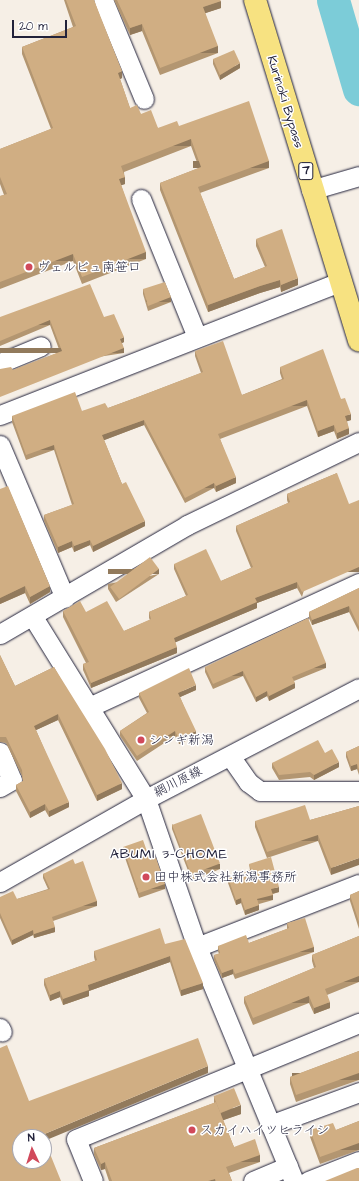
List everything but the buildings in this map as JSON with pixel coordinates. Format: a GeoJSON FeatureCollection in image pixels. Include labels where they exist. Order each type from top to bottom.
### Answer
{"type":"FeatureCollection","features":[{"type":"Feature","properties":{"kind":"highway","name":"Kurinoki Bypass"},"geometry":{"type":"LineString","coordinates":[[255,0],[311,190],[359,340]]}},
{"type":"Feature","properties":{"kind":"street"},"geometry":{"type":"LineString","coordinates":[[103,0],[144,99]]}},
{"type":"Feature","properties":{"kind":"street"},"geometry":{"type":"LineString","coordinates":[[311,190],[359,176]]}},
{"type":"Feature","properties":{"kind":"street"},"geometry":{"type":"LineString","coordinates":[[142,199],[197,337]]}},
{"type":"Feature","properties":{"kind":"street"},"geometry":{"type":"LineString","coordinates":[[0,415],[340,282]]}},
{"type":"Feature","properties":{"kind":"street"},"geometry":{"type":"LineString","coordinates":[[0,363],[41,346]]}},
{"type":"Feature","properties":{"kind":"street"},"geometry":{"type":"LineString","coordinates":[[0,634],[66,598],[188,525],[359,442]]}},
{"type":"Feature","properties":{"kind":"street"},"geometry":{"type":"LineString","coordinates":[[0,445],[66,598]]}},
{"type":"Feature","properties":{"kind":"street"},"geometry":{"type":"LineString","coordinates":[[87,708],[359,583]]}},
{"type":"Feature","properties":{"kind":"street"},"geometry":{"type":"LineString","coordinates":[[33,617],[87,708],[146,799],[197,947],[291,1174],[253,1181]]}},
{"type":"Feature","properties":{"kind":"street","name":"網川原線"},"geometry":{"type":"LineString","coordinates":[[0,882],[146,799],[359,688]]}},
{"type":"Feature","properties":{"kind":"street"},"geometry":{"type":"LineString","coordinates":[[0,752],[12,780],[0,787]]}},
{"type":"Feature","properties":{"kind":"street"},"geometry":{"type":"LineString","coordinates":[[230,756],[248,782],[260,791],[359,791]]}},
{"type":"Feature","properties":{"kind":"street"},"geometry":{"type":"LineString","coordinates":[[197,947],[359,884]]}},
{"type":"Feature","properties":{"kind":"street"},"geometry":{"type":"LineString","coordinates":[[93,1181],[76,1139],[359,1023]]}},
{"type":"Feature","properties":{"kind":"street"},"geometry":{"type":"LineString","coordinates":[[270,1125],[359,1092]]}},
{"type":"Feature","properties":{"kind":"street"},"geometry":{"type":"LineString","coordinates":[[308,1181],[359,1161]]}},
{"type":"Feature","properties":{"kind":"waterway"},"geometry":{"type":"LineString","coordinates":[[333,0],[359,89]]}},
{"type":"Feature","properties":{"kind":"place","name":"ヴェルビュ南笹口"},"geometry":{"type":"Point","coordinates":[29,267]}},
{"type":"Feature","properties":{"kind":"place","name":"シンギ新潟"},"geometry":{"type":"Point","coordinates":[141,740]}},
{"type":"Feature","properties":{"kind":"place","name":"田中株式会社新潟事務所"},"geometry":{"type":"Point","coordinates":[146,877]}},
{"type":"Feature","properties":{"kind":"place","name":"スカイハイツヒライシ"},"geometry":{"type":"Point","coordinates":[192,1130]}},
{"type":"Feature","properties":{"kind":"district","name":"ABUMI 3-CHOME"},"geometry":{"type":"Point","coordinates":[169,854]}}]}
